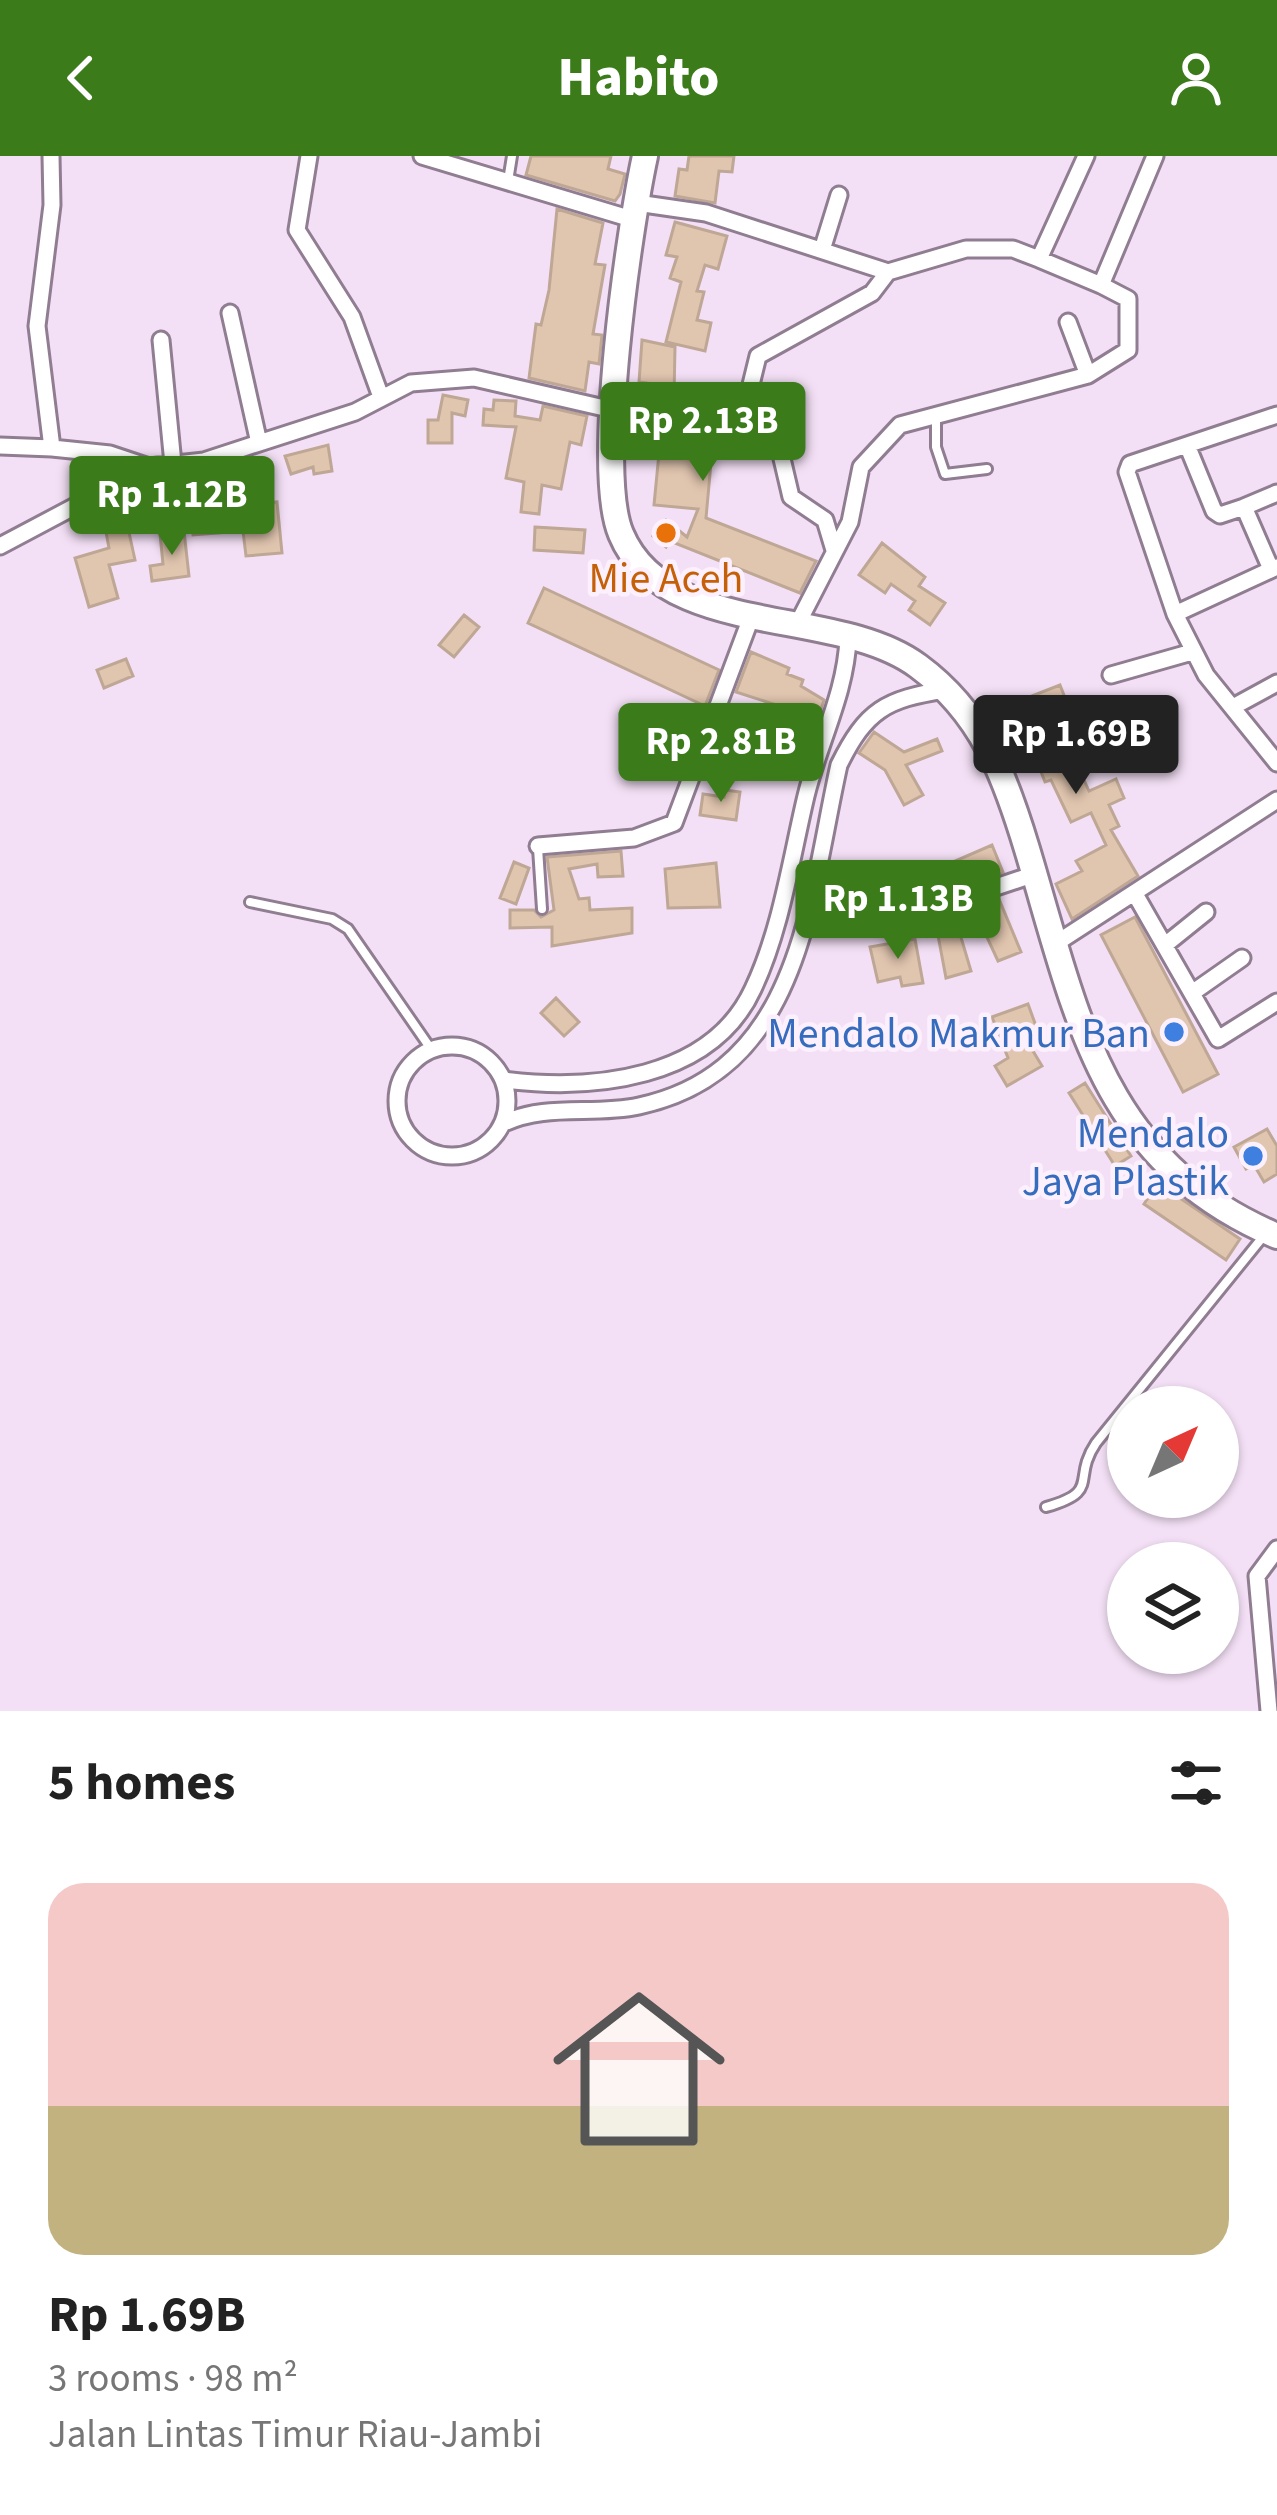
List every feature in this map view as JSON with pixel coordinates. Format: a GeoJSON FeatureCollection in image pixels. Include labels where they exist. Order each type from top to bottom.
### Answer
{"type":"FeatureCollection","features":[{"type":"Feature","properties":{"kind":"highway"},"geometry":{"type":"LineString","coordinates":[[645,156],[613,410],[611,506],[633,554],[645,572],[679,595],[889,649],[945,690],[985,735],[1006,780],[1086,1038],[1118,1107],[1157,1157],[1202,1196],[1272,1234]]}},
{"type":"Feature","properties":{"kind":"street"},"geometry":{"type":"LineString","coordinates":[[52,156],[52,205],[38,326],[52,448]]}},
{"type":"Feature","properties":{"kind":"street"},"geometry":{"type":"LineString","coordinates":[[309,156],[297,230],[352,317],[382,397]]}},
{"type":"Feature","properties":{"kind":"street"},"geometry":{"type":"LineString","coordinates":[[422,156],[508,182],[636,211],[706,213],[888,272],[966,249],[1013,249],[1129,299],[1124,328],[1130,346],[1088,375],[900,424],[872,450],[854,483],[850,522],[798,623]]}},
{"type":"Feature","properties":{"kind":"street"},"geometry":{"type":"LineString","coordinates":[[1039,259],[1086,156]]}},
{"type":"Feature","properties":{"kind":"street"},"geometry":{"type":"LineString","coordinates":[[1101,284],[1155,156]]}},
{"type":"Feature","properties":{"kind":"street"},"geometry":{"type":"LineString","coordinates":[[822,250],[839,195]]}},
{"type":"Feature","properties":{"kind":"street"},"geometry":{"type":"LineString","coordinates":[[834,550],[825,520],[791,497],[772,416],[747,400],[751,378],[762,351],[811,331],[872,292],[888,272]]}},
{"type":"Feature","properties":{"kind":"street"},"geometry":{"type":"LineString","coordinates":[[230,313],[259,443]]}},
{"type":"Feature","properties":{"kind":"street"},"geometry":{"type":"LineString","coordinates":[[1068,322],[1088,375]]}},
{"type":"Feature","properties":{"kind":"street"},"geometry":{"type":"LineString","coordinates":[[161,340],[173,464]]}},
{"type":"Feature","properties":{"kind":"street"},"geometry":{"type":"LineString","coordinates":[[0,546],[149,467],[259,443],[355,412],[435,378],[474,379],[613,410]]}},
{"type":"Feature","properties":{"kind":"street"},"geometry":{"type":"LineString","coordinates":[[1277,415],[1128,467],[1175,614],[1192,652],[1277,763]]}},
{"type":"Feature","properties":{"kind":"street"},"geometry":{"type":"LineString","coordinates":[[1187,445],[1214,511],[1220,515],[1277,493]]}},
{"type":"Feature","properties":{"kind":"street"},"geometry":{"type":"LineString","coordinates":[[0,446],[110,454],[149,467]]}},
{"type":"Feature","properties":{"kind":"street"},"geometry":{"type":"LineString","coordinates":[[1175,614],[1274,568],[1244,507]]}},
{"type":"Feature","properties":{"kind":"street"},"geometry":{"type":"LineString","coordinates":[[538,846],[634,838],[674,823],[752,615]]}},
{"type":"Feature","properties":{"kind":"street"},"geometry":{"type":"LineString","coordinates":[[504,1080],[632,1077],[668,1067],[732,1022],[752,993],[769,951],[818,746],[840,694],[848,638]]}},
{"type":"Feature","properties":{"kind":"street"},"geometry":{"type":"LineString","coordinates":[[1111,675],[1192,652]]}},
{"type":"Feature","properties":{"kind":"street"},"geometry":{"type":"LineString","coordinates":[[1233,706],[1277,683]]}},
{"type":"Feature","properties":{"kind":"street"},"geometry":{"type":"LineString","coordinates":[[504,1123],[504,1080],[474,1049],[431,1049],[413,1060],[401,1078],[396,1100],[412,1140],[452,1157],[473,1153],[504,1123],[528,1112],[637,1106],[679,1093],[719,1070],[753,1040],[777,1006],[796,959],[839,765],[854,736],[898,697],[945,690]]}},
{"type":"Feature","properties":{"kind":"street"},"geometry":{"type":"LineString","coordinates":[[1055,944],[1277,800]]}},
{"type":"Feature","properties":{"kind":"street"},"geometry":{"type":"LineString","coordinates":[[857,922],[954,902],[1035,874]]}},
{"type":"Feature","properties":{"kind":"street"},"geometry":{"type":"LineString","coordinates":[[1136,894],[1218,1039],[1277,1002]]}},
{"type":"Feature","properties":{"kind":"street"},"geometry":{"type":"LineString","coordinates":[[1165,945],[1205,912]]}},
{"type":"Feature","properties":{"kind":"street"},"geometry":{"type":"LineString","coordinates":[[1192,993],[1243,958]]}},
{"type":"Feature","properties":{"kind":"street"},"geometry":{"type":"LineString","coordinates":[[1269,1711],[1256,1576],[1277,1549]]}},
{"type":"Feature","properties":{"kind":"lane"},"geometry":{"type":"LineString","coordinates":[[508,182],[512,156]]}},
{"type":"Feature","properties":{"kind":"lane"},"geometry":{"type":"LineString","coordinates":[[936,416],[936,447],[944,474],[987,469]]}},
{"type":"Feature","properties":{"kind":"lane"},"geometry":{"type":"LineString","coordinates":[[538,846],[542,909]]}},
{"type":"Feature","properties":{"kind":"lane"},"geometry":{"type":"LineString","coordinates":[[250,902],[332,919],[348,929],[431,1049]]}},
{"type":"Feature","properties":{"kind":"lane"},"geometry":{"type":"LineString","coordinates":[[1046,1507],[1083,1491],[1086,1458],[1096,1442],[1272,1234]]}},
{"type":"Feature","properties":{"kind":"building"},"geometry":{"type":"Polygon","coordinates":[[[531,156],[611,156],[608,169],[625,174],[620,194],[615,201],[526,175],[531,156]]]}},
{"type":"Feature","properties":{"kind":"building"},"geometry":{"type":"Polygon","coordinates":[[[689,156],[734,156],[732,172],[719,171],[715,203],[675,196],[679,169],[687,170],[689,156]]]}},
{"type":"Feature","properties":{"kind":"building"},"geometry":{"type":"Polygon","coordinates":[[[557,209],[603,223],[595,264],[605,265],[593,334],[602,335],[599,364],[589,362],[585,391],[529,378],[536,324],[541,325],[549,290],[557,209]]]}},
{"type":"Feature","properties":{"kind":"building"},"geometry":{"type":"Polygon","coordinates":[[[675,222],[727,236],[718,269],[705,265],[697,291],[704,292],[697,320],[711,323],[705,351],[666,342],[681,282],[670,278],[677,257],[666,255],[675,222]]]}},
{"type":"Feature","properties":{"kind":"building"},"geometry":{"type":"Polygon","coordinates":[[[642,340],[675,347],[674,396],[689,397],[688,427],[714,430],[706,518],[816,561],[800,593],[670,541],[666,547],[653,536],[666,520],[687,537],[698,509],[654,505],[663,412],[646,411],[647,383],[639,382],[642,340]]]}},
{"type":"Feature","properties":{"kind":"building"},"geometry":{"type":"Polygon","coordinates":[[[443,395],[468,400],[465,416],[452,413],[452,443],[428,443],[428,420],[438,420],[443,395]]]}},
{"type":"Feature","properties":{"kind":"building"},"geometry":{"type":"Polygon","coordinates":[[[494,400],[516,401],[515,416],[540,420],[543,406],[587,416],[581,445],[570,442],[561,489],[542,485],[539,514],[521,512],[524,482],[506,478],[516,427],[483,425],[484,409],[493,410],[494,400]]]}},
{"type":"Feature","properties":{"kind":"building"},"geometry":{"type":"Polygon","coordinates":[[[328,445],[332,471],[314,474],[313,467],[291,474],[285,456],[328,445]]]}},
{"type":"Feature","properties":{"kind":"building"},"geometry":{"type":"Polygon","coordinates":[[[210,488],[212,508],[277,502],[282,553],[246,556],[243,531],[193,535],[188,489],[210,488]]]}},
{"type":"Feature","properties":{"kind":"building"},"geometry":{"type":"Polygon","coordinates":[[[535,527],[585,530],[583,553],[534,550],[535,527]]]}},
{"type":"Feature","properties":{"kind":"building"},"geometry":{"type":"Polygon","coordinates":[[[128,528],[135,560],[109,565],[118,598],[89,607],[75,558],[109,548],[106,532],[128,528]]]}},
{"type":"Feature","properties":{"kind":"building"},"geometry":{"type":"Polygon","coordinates":[[[184,531],[189,576],[152,581],[150,566],[163,564],[160,534],[184,531]]]}},
{"type":"Feature","properties":{"kind":"building"},"geometry":{"type":"Polygon","coordinates":[[[882,543],[925,577],[919,586],[945,603],[930,625],[909,610],[915,601],[891,584],[885,593],[859,575],[882,543]]]}},
{"type":"Feature","properties":{"kind":"building"},"geometry":{"type":"Polygon","coordinates":[[[544,588],[719,670],[705,706],[528,623],[544,588]]]}},
{"type":"Feature","properties":{"kind":"building"},"geometry":{"type":"Polygon","coordinates":[[[464,615],[479,627],[454,657],[439,645],[464,615]]]}},
{"type":"Feature","properties":{"kind":"building"},"geometry":{"type":"Polygon","coordinates":[[[751,652],[789,668],[787,674],[803,680],[801,686],[824,700],[816,725],[792,710],[736,692],[751,652]]]}},
{"type":"Feature","properties":{"kind":"building"},"geometry":{"type":"Polygon","coordinates":[[[126,659],[133,676],[104,688],[97,670],[126,659]]]}},
{"type":"Feature","properties":{"kind":"building"},"geometry":{"type":"Polygon","coordinates":[[[1060,685],[1091,764],[1079,769],[1089,791],[1116,779],[1124,798],[1109,805],[1119,826],[1111,830],[1138,876],[1072,919],[1056,884],[1082,871],[1076,861],[1106,845],[1091,813],[1071,822],[1051,780],[1045,782],[1014,703],[1060,685]]]}},
{"type":"Feature","properties":{"kind":"building"},"geometry":{"type":"Polygon","coordinates":[[[733,728],[747,737],[738,752],[746,757],[734,777],[712,763],[733,728]]]}},
{"type":"Feature","properties":{"kind":"building"},"geometry":{"type":"Polygon","coordinates":[[[874,732],[904,752],[937,739],[942,751],[906,765],[923,795],[904,805],[885,770],[859,753],[874,732]]]}},
{"type":"Feature","properties":{"kind":"building"},"geometry":{"type":"Polygon","coordinates":[[[725,790],[740,792],[736,820],[700,815],[703,794],[724,797],[725,790]]]}},
{"type":"Feature","properties":{"kind":"building"},"geometry":{"type":"Polygon","coordinates":[[[992,845],[1003,872],[965,885],[955,861],[992,845]]]}},
{"type":"Feature","properties":{"kind":"building"},"geometry":{"type":"Polygon","coordinates":[[[621,851],[623,876],[598,877],[597,864],[569,869],[579,899],[589,898],[590,910],[632,908],[632,933],[552,946],[552,927],[510,928],[510,910],[534,910],[541,917],[554,910],[547,857],[621,851]]]}},
{"type":"Feature","properties":{"kind":"building"},"geometry":{"type":"Polygon","coordinates":[[[514,862],[529,868],[516,904],[500,898],[514,862]]]}},
{"type":"Feature","properties":{"kind":"building"},"geometry":{"type":"Polygon","coordinates":[[[716,863],[720,907],[668,908],[665,869],[716,863]]]}},
{"type":"Feature","properties":{"kind":"building"},"geometry":{"type":"Polygon","coordinates":[[[878,888],[882,904],[849,913],[844,895],[878,888]]]}},
{"type":"Feature","properties":{"kind":"building"},"geometry":{"type":"Polygon","coordinates":[[[999,899],[1021,952],[998,961],[973,907],[999,899]]]}},
{"type":"Feature","properties":{"kind":"building"},"geometry":{"type":"Polygon","coordinates":[[[1135,917],[1218,1074],[1183,1092],[1101,935],[1135,917]]]}},
{"type":"Feature","properties":{"kind":"building"},"geometry":{"type":"Polygon","coordinates":[[[957,924],[971,971],[946,978],[937,930],[957,924]]]}},
{"type":"Feature","properties":{"kind":"building"},"geometry":{"type":"Polygon","coordinates":[[[915,939],[923,983],[902,986],[900,977],[878,982],[870,947],[915,939]]]}},
{"type":"Feature","properties":{"kind":"building"},"geometry":{"type":"Polygon","coordinates":[[[556,998],[579,1022],[564,1036],[541,1013],[556,998]]]}},
{"type":"Feature","properties":{"kind":"building"},"geometry":{"type":"Polygon","coordinates":[[[1028,1004],[1040,1037],[1027,1041],[1042,1066],[1007,1086],[995,1066],[1008,1058],[992,1017],[1028,1004]]]}},
{"type":"Feature","properties":{"kind":"building"},"geometry":{"type":"Polygon","coordinates":[[[1085,1083],[1131,1156],[1115,1166],[1069,1093],[1085,1083]]]}},
{"type":"Feature","properties":{"kind":"building"},"geometry":{"type":"Polygon","coordinates":[[[1267,1129],[1277,1146],[1277,1174],[1264,1182],[1254,1165],[1246,1169],[1234,1147],[1267,1129]]]}},
{"type":"Feature","properties":{"kind":"building"},"geometry":{"type":"Polygon","coordinates":[[[1158,1183],[1240,1239],[1226,1260],[1144,1204],[1158,1183]]]}},
{"type":"Feature","properties":{"kind":"place","name":"Mie Aceh"},"geometry":{"type":"Point","coordinates":[666,533]}},
{"type":"Feature","properties":{"kind":"place","name":"Mendalo Makmur Ban"},"geometry":{"type":"Point","coordinates":[1174,1032]}},
{"type":"Feature","properties":{"kind":"place","name":"Mendalo Jaya Plastik"},"geometry":{"type":"Point","coordinates":[1253,1156]}}]}
